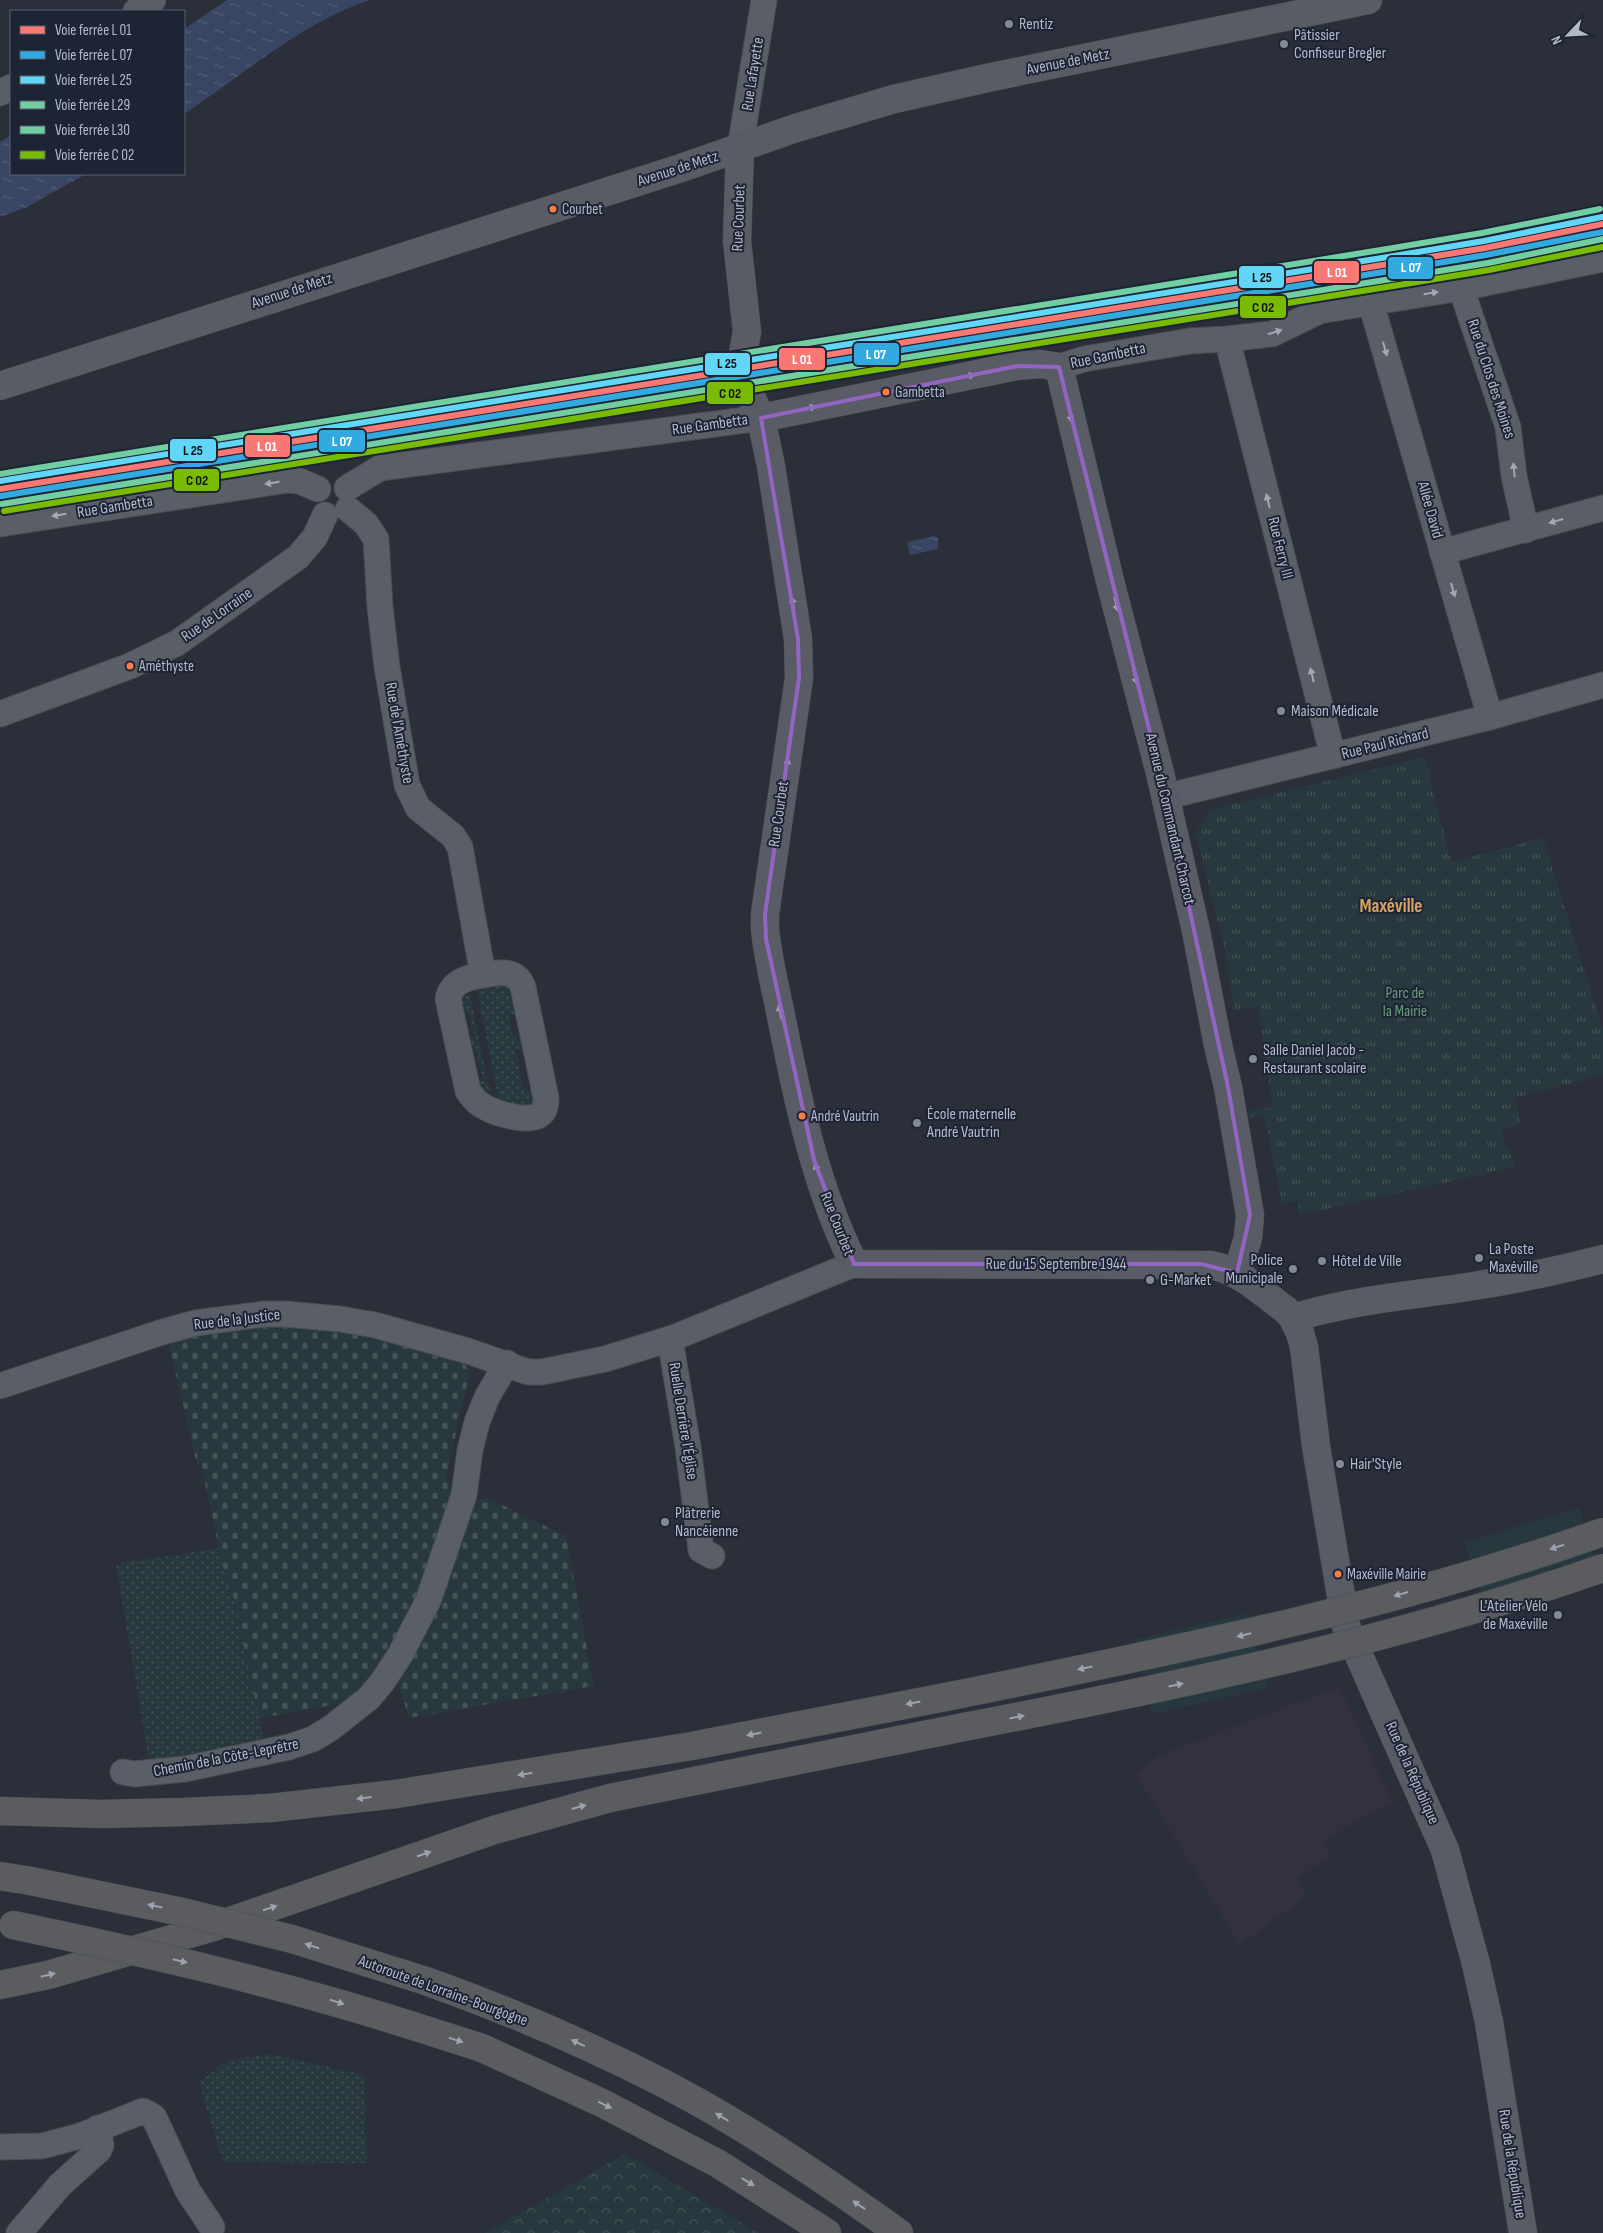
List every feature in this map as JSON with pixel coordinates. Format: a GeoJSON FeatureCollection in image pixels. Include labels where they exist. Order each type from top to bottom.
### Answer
{"type":"FeatureCollection","features":[{"type":"Feature","properties":{"kind":"highway"},"geometry":{"type":"LineString","coordinates":[[0,1811],[102,1814],[270,1808],[396,1794],[692,1746],[961,1694],[1310,1619],[1467,1576],[1603,1532]]}},
{"type":"Feature","properties":{"kind":"highway"},"geometry":{"type":"LineString","coordinates":[[0,1984],[48,1975],[213,1927],[494,1830],[610,1798],[1231,1674],[1511,1599],[1603,1568]]}},
{"type":"Feature","properties":{"kind":"highway","name":"Autoroute de Lorraine-Bourgogne"},"geometry":{"type":"LineString","coordinates":[[0,1876],[187,1913],[282,1937],[426,1981],[492,2005],[649,2076],[720,2115],[796,2162],[899,2233]]}},
{"type":"Feature","properties":{"kind":"highway"},"geometry":{"type":"LineString","coordinates":[[6,1925],[200,1965],[328,1999],[482,2048],[602,2103],[717,2163],[827,2233]]}},
{"type":"Feature","properties":{"kind":"street"},"geometry":{"type":"LineString","coordinates":[[138,10],[153,0]]}},
{"type":"Feature","properties":{"kind":"street","name":"Rue Lafayette"},"geometry":{"type":"LineString","coordinates":[[740,148],[764,0]]}},
{"type":"Feature","properties":{"kind":"street","name":"Avenue de Metz"},"geometry":{"type":"LineString","coordinates":[[0,386],[740,148],[796,128],[894,99],[987,78],[1368,0]]}},
{"type":"Feature","properties":{"kind":"street","name":"Rue Courbet"},"geometry":{"type":"LineString","coordinates":[[740,148],[736,241],[747,332],[742,359],[749,392],[761,418],[771,466],[798,639],[800,678],[765,914],[766,939],[802,1116],[811,1151],[839,1234],[854,1264]]}},
{"type":"Feature","properties":{"kind":"street","name":"Rue Gambetta"},"geometry":{"type":"LineString","coordinates":[[340,504],[380,468],[761,418],[1016,366],[1040,364],[1059,367],[1084,358],[1190,340],[1227,339],[1272,334],[1318,311],[1461,288],[1603,259]]}},
{"type":"Feature","properties":{"kind":"street","name":"Rue du Clos des Moines"},"geometry":{"type":"LineString","coordinates":[[1461,288],[1508,427],[1514,476],[1526,530]]}},
{"type":"Feature","properties":{"kind":"street","name":"Allée David"},"geometry":{"type":"LineString","coordinates":[[1371,302],[1490,717]]}},
{"type":"Feature","properties":{"kind":"street","name":"Rue Ferry III"},"geometry":{"type":"LineString","coordinates":[[1227,339],[1334,756]]}},
{"type":"Feature","properties":{"kind":"street","name":"Avenue du Commandant Charcot"},"geometry":{"type":"LineString","coordinates":[[1059,367],[1083,473],[1166,797],[1196,930],[1228,1087],[1250,1216],[1248,1238],[1237,1273]]}},
{"type":"Feature","properties":{"kind":"street","name":"Rue Gambetta"},"geometry":{"type":"LineString","coordinates":[[0,524],[288,480],[299,481],[318,490],[324,484],[340,483],[340,504]]}},
{"type":"Feature","properties":{"kind":"street","name":"Rue de Lorraine"},"geometry":{"type":"LineString","coordinates":[[0,714],[124,669],[177,643],[298,557],[340,504]]}},
{"type":"Feature","properties":{"kind":"street","name":"Rue de l'Améthyste"},"geometry":{"type":"LineString","coordinates":[[340,504],[366,524],[376,539],[380,607],[386,659],[407,785],[418,808],[453,836],[460,847],[482,975]]}},
{"type":"Feature","properties":{"kind":"street"},"geometry":{"type":"LineString","coordinates":[[1442,552],[1603,508]]}},
{"type":"Feature","properties":{"kind":"street","name":"Rue Paul Richard"},"geometry":{"type":"LineString","coordinates":[[1166,797],[1490,717],[1603,685]]}},
{"type":"Feature","properties":{"kind":"street"},"geometry":{"type":"LineString","coordinates":[[505,972],[514,975],[520,980],[523,987],[546,1098],[545,1109],[540,1115],[522,1119],[485,1107],[472,1098],[468,1091],[448,999],[450,989],[458,981],[482,975],[505,972]]}},
{"type":"Feature","properties":{"kind":"street"},"geometry":{"type":"LineString","coordinates":[[1293,1318],[1336,1306],[1463,1288],[1555,1272],[1603,1259]]}},
{"type":"Feature","properties":{"kind":"street","name":"Rue du 15 Septembre 1944"},"geometry":{"type":"LineString","coordinates":[[507,1364],[528,1372],[542,1372],[605,1359],[709,1325],[754,1304],[854,1264],[1201,1264],[1227,1268],[1237,1273],[1286,1310],[1293,1318]]}},
{"type":"Feature","properties":{"kind":"street","name":"Rue de la Justice"},"geometry":{"type":"LineString","coordinates":[[0,1386],[168,1331],[204,1322],[265,1314],[332,1318],[375,1325],[507,1364]]}},
{"type":"Feature","properties":{"kind":"street","name":"Rue de la République"},"geometry":{"type":"LineString","coordinates":[[1293,1318],[1300,1333],[1305,1353],[1316,1446],[1346,1626],[1445,1850],[1476,1964],[1488,2022],[1523,2233]]}},
{"type":"Feature","properties":{"kind":"street","name":"Ruelle Derrière l'Église"},"geometry":{"type":"LineString","coordinates":[[670,1339],[688,1447],[701,1550],[712,1556]]}},
{"type":"Feature","properties":{"kind":"street","name":"Chemin de la Côte-Leprêtre"},"geometry":{"type":"LineString","coordinates":[[123,1772],[134,1774],[185,1769],[289,1747],[314,1739],[368,1698],[383,1681],[400,1655],[428,1601],[464,1494],[470,1450],[477,1422],[487,1396],[507,1364]]}},
{"type":"Feature","properties":{"kind":"street"},"geometry":{"type":"LineString","coordinates":[[0,2147],[42,2146],[143,2111],[154,2117],[188,2191],[212,2227]]}},
{"type":"Feature","properties":{"kind":"street"},"geometry":{"type":"LineString","coordinates":[[18,2233],[60,2186],[99,2150],[101,2145],[98,2128]]}},
{"type":"Feature","properties":{"kind":"highlighted area"},"geometry":{"type":"Polygon","coordinates":[[[1017,366],[1059,367],[1160,773],[1228,1087],[1250,1215],[1237,1273],[1201,1264],[854,1264],[814,1160],[766,939],[765,914],[799,678],[798,639],[761,418],[1017,366]]]}},
{"type":"Feature","properties":{"kind":"shaded area"},"geometry":{"type":"Polygon","coordinates":[[[1340,1686],[1392,1801],[1323,1841],[1332,1857],[1299,1877],[1307,1897],[1240,1945],[1135,1773],[1157,1756],[1340,1686]]]}},
{"type":"Feature","properties":{"kind":"green space","name":"Parc de la Mairie"},"geometry":{"type":"Polygon","coordinates":[[[1425,757],[1451,862],[1543,838],[1603,1030],[1603,1075],[1515,1098],[1521,1124],[1501,1130],[1506,1150],[1511,1149],[1515,1167],[1300,1215],[1297,1201],[1282,1204],[1264,1115],[1250,1118],[1249,1111],[1273,1107],[1258,1007],[1234,1010],[1227,960],[1196,833],[1209,810],[1425,757]]]}},
{"type":"Feature","properties":{"kind":"green space"},"geometry":{"type":"Polygon","coordinates":[[[507,977],[522,1021],[508,1012],[513,1036],[527,1045],[529,1056],[515,1047],[523,1088],[533,1093],[538,1106],[500,1106],[476,984],[507,977]]]}},
{"type":"Feature","properties":{"kind":"green space"},"geometry":{"type":"Polygon","coordinates":[[[468,985],[489,1089],[489,1094],[485,1095],[470,1074],[483,1082],[476,1049],[462,1040],[460,1029],[474,1039],[470,1015],[457,1007],[459,988],[468,985]]]}},
{"type":"Feature","properties":{"kind":"green space"},"geometry":{"type":"Polygon","coordinates":[[[249,1324],[356,1330],[462,1361],[470,1372],[446,1477],[454,1495],[420,1595],[411,1600],[410,1617],[379,1669],[350,1702],[259,1718],[231,1586],[227,1586],[201,1464],[198,1464],[196,1461],[168,1340],[249,1324]]]}},
{"type":"Feature","properties":{"kind":"green space"},"geometry":{"type":"Polygon","coordinates":[[[486,1497],[566,1536],[594,1686],[409,1718],[397,1679],[472,1504],[486,1497]]]}},
{"type":"Feature","properties":{"kind":"green space"},"geometry":{"type":"Polygon","coordinates":[[[1579,1508],[1602,1584],[1488,1618],[1465,1542],[1579,1508]]]}},
{"type":"Feature","properties":{"kind":"green space"},"geometry":{"type":"Polygon","coordinates":[[[219,1548],[227,1586],[230,1585],[264,1739],[262,1742],[150,1767],[116,1564],[219,1548]]]}},
{"type":"Feature","properties":{"kind":"green space"},"geometry":{"type":"Polygon","coordinates":[[[1251,1613],[1268,1688],[1152,1714],[1135,1639],[1251,1613]]]}},
{"type":"Feature","properties":{"kind":"green space"},"geometry":{"type":"Polygon","coordinates":[[[270,2054],[365,2075],[367,2163],[223,2162],[199,2082],[227,2061],[270,2054]]]}},
{"type":"Feature","properties":{"kind":"green space"},"geometry":{"type":"Polygon","coordinates":[[[625,2154],[759,2233],[485,2233],[625,2154]]]}},
{"type":"Feature","properties":{"kind":"water"},"geometry":{"type":"Polygon","coordinates":[[[227,0],[370,0],[344,10],[296,36],[185,113],[185,28],[227,0]]]}},
{"type":"Feature","properties":{"kind":"water"},"geometry":{"type":"Polygon","coordinates":[[[10,136],[10,175],[84,175],[27,207],[0,217],[0,142],[10,136]]]}},
{"type":"Feature","properties":{"kind":"water"},"geometry":{"type":"Polygon","coordinates":[[[935,536],[938,538],[938,549],[910,555],[907,542],[935,536]]]}},
{"type":"Feature","properties":{"kind":"transit line"},"geometry":{"type":"LineString","coordinates":[[0,481],[1394,256],[1484,241],[1602,217]]}},
{"type":"Feature","properties":{"kind":"transit line"},"geometry":{"type":"LineString","coordinates":[[0,489],[1395,263],[1485,248],[1603,224]]}},
{"type":"Feature","properties":{"kind":"transit line"},"geometry":{"type":"LineString","coordinates":[[1,496],[1396,270],[1603,232]]}},
{"type":"Feature","properties":{"kind":"transit line"},"geometry":{"type":"LineString","coordinates":[[4,511],[1399,285],[1489,270],[1603,247]]}},
{"type":"Feature","properties":{"kind":"rail line","name":"L30"},"geometry":{"type":"LineString","coordinates":[[0,474],[1393,248],[1482,233],[1600,209]]}},
{"type":"Feature","properties":{"kind":"rail line","name":"L29"},"geometry":{"type":"LineString","coordinates":[[2,504],[1488,263],[1603,239]]}},
{"type":"Feature","properties":{"kind":"place","name":"Rentiz"},"geometry":{"type":"Point","coordinates":[1009,24]}},
{"type":"Feature","properties":{"kind":"place","name":"Pâtissier Confiseur Bregler"},"geometry":{"type":"Point","coordinates":[1284,44]}},
{"type":"Feature","properties":{"kind":"place","name":"Courbet"},"geometry":{"type":"Point","coordinates":[553,209]}},
{"type":"Feature","properties":{"kind":"place","name":"Gambetta"},"geometry":{"type":"Point","coordinates":[886,392]}},
{"type":"Feature","properties":{"kind":"place","name":"Améthyste"},"geometry":{"type":"Point","coordinates":[130,666]}},
{"type":"Feature","properties":{"kind":"place","name":"Maison Médicale"},"geometry":{"type":"Point","coordinates":[1281,711]}},
{"type":"Feature","properties":{"kind":"place","name":"Salle Daniel Jacob - Restaurant scolaire"},"geometry":{"type":"Point","coordinates":[1253,1059]}},
{"type":"Feature","properties":{"kind":"place","name":"André Vautrin"},"geometry":{"type":"Point","coordinates":[802,1116]}},
{"type":"Feature","properties":{"kind":"place","name":"École maternelle André Vautrin"},"geometry":{"type":"Point","coordinates":[917,1123]}},
{"type":"Feature","properties":{"kind":"place","name":"La Poste Maxéville"},"geometry":{"type":"Point","coordinates":[1479,1258]}},
{"type":"Feature","properties":{"kind":"place","name":"Hôtel de Ville"},"geometry":{"type":"Point","coordinates":[1322,1261]}},
{"type":"Feature","properties":{"kind":"place","name":"Police Municipale"},"geometry":{"type":"Point","coordinates":[1293,1269]}},
{"type":"Feature","properties":{"kind":"place","name":"G-Market"},"geometry":{"type":"Point","coordinates":[1150,1280]}},
{"type":"Feature","properties":{"kind":"place","name":"Hair'Style"},"geometry":{"type":"Point","coordinates":[1340,1464]}},
{"type":"Feature","properties":{"kind":"place","name":"Plâtrerie Nancéienne"},"geometry":{"type":"Point","coordinates":[665,1522]}},
{"type":"Feature","properties":{"kind":"place","name":"Maxéville Mairie"},"geometry":{"type":"Point","coordinates":[1338,1574]}},
{"type":"Feature","properties":{"kind":"place","name":"L'Atelier Vélo de Maxéville"},"geometry":{"type":"Point","coordinates":[1558,1615]}},
{"type":"Feature","properties":{"kind":"district","name":"Maxéville"},"geometry":{"type":"Point","coordinates":[1391,906]}}]}
